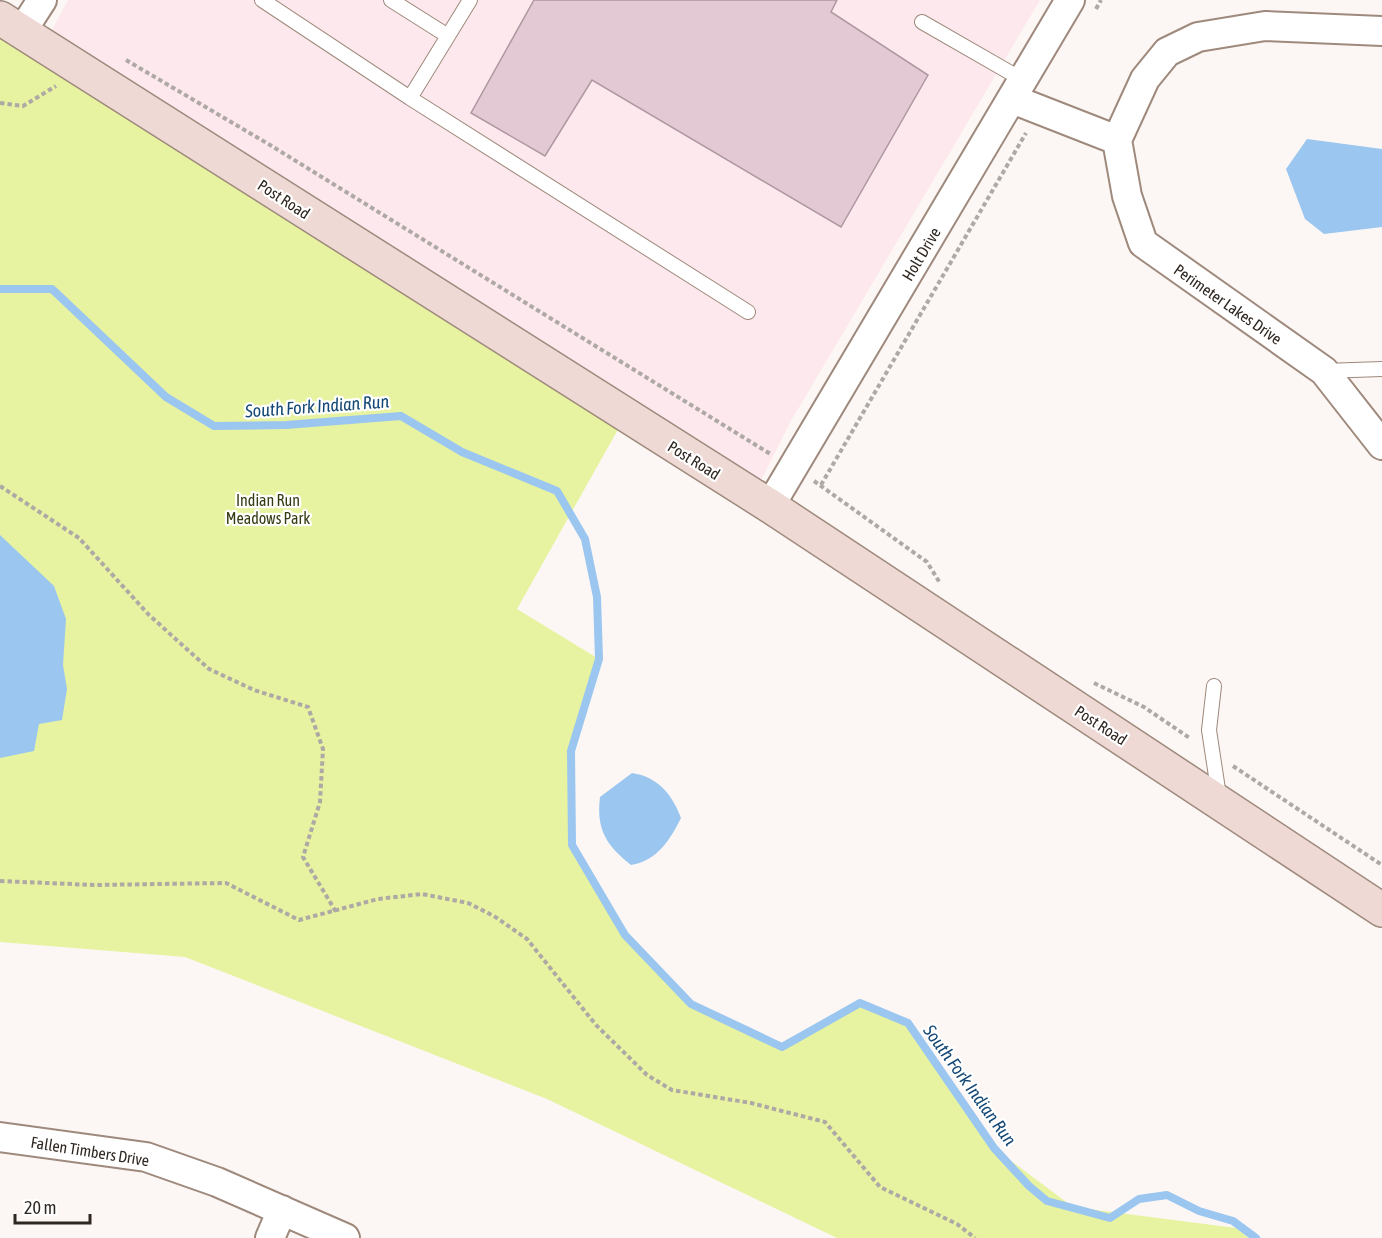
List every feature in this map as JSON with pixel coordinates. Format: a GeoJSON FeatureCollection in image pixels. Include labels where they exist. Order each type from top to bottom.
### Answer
{"type":"FeatureCollection","features":[{"type":"Feature","properties":{"kind":"street"},"geometry":{"type":"LineString","coordinates":[[11,25],[42,0]]}},
{"type":"Feature","properties":{"kind":"street","name":"Holt Drive"},"geometry":{"type":"LineString","coordinates":[[770,506],[1018,90],[1082,7]]}},
{"type":"Feature","properties":{"kind":"street","name":"Post Road"},"geometry":{"type":"LineString","coordinates":[[11,25],[770,506],[1382,910]]}},
{"type":"Feature","properties":{"kind":"street"},"geometry":{"type":"LineString","coordinates":[[1018,90],[1039,110],[1117,140],[1145,79],[1167,52],[1198,37],[1265,26],[1382,31]]}},
{"type":"Feature","properties":{"kind":"street","name":"Perimeter Lakes Drive"},"geometry":{"type":"LineString","coordinates":[[1117,140],[1127,196],[1143,243],[1324,371],[1382,445]]}},
{"type":"Feature","properties":{"kind":"street","name":"Fallen Timbers Drive"},"geometry":{"type":"LineString","coordinates":[[0,1137],[146,1157],[217,1182],[345,1238]]}},
{"type":"Feature","properties":{"kind":"street"},"geometry":{"type":"LineString","coordinates":[[270,1238],[282,1210]]}},
{"type":"Feature","properties":{"kind":"lane"},"geometry":{"type":"LineString","coordinates":[[262,0],[410,98],[748,312]]}},
{"type":"Feature","properties":{"kind":"lane"},"geometry":{"type":"LineString","coordinates":[[391,0],[448,36]]}},
{"type":"Feature","properties":{"kind":"lane"},"geometry":{"type":"LineString","coordinates":[[410,98],[470,0]]}},
{"type":"Feature","properties":{"kind":"lane"},"geometry":{"type":"LineString","coordinates":[[922,22],[1018,90]]}},
{"type":"Feature","properties":{"kind":"lane"},"geometry":{"type":"LineString","coordinates":[[1324,371],[1382,369]]}},
{"type":"Feature","properties":{"kind":"lane"},"geometry":{"type":"LineString","coordinates":[[1214,686],[1209,730],[1221,804]]}},
{"type":"Feature","properties":{"kind":"path"},"geometry":{"type":"LineString","coordinates":[[1082,7],[1101,0]]}},
{"type":"Feature","properties":{"kind":"path"},"geometry":{"type":"LineString","coordinates":[[119,56],[320,175],[821,485],[927,562],[944,590]]}},
{"type":"Feature","properties":{"kind":"path"},"geometry":{"type":"LineString","coordinates":[[821,485],[1039,110]]}},
{"type":"Feature","properties":{"kind":"path"},"geometry":{"type":"LineString","coordinates":[[0,486],[79,538],[149,615],[209,669],[254,690],[308,707],[324,749],[320,802],[303,857],[336,913]]}},
{"type":"Feature","properties":{"kind":"path"},"geometry":{"type":"LineString","coordinates":[[1086,679],[1144,707],[1382,865]]}},
{"type":"Feature","properties":{"kind":"path"},"geometry":{"type":"LineString","coordinates":[[0,881],[94,885],[226,883],[299,921],[336,913],[378,899],[422,894],[468,903],[494,916],[527,939],[596,1025],[647,1075],[672,1090],[751,1103],[825,1122],[880,1187],[957,1224],[975,1238]]}},
{"type":"Feature","properties":{"kind":"shaded area"},"geometry":{"type":"Polygon","coordinates":[[[68,0],[1040,0],[791,421],[760,482],[51,32],[68,0]]]}},
{"type":"Feature","properties":{"kind":"green space","name":"Indian Run Meadows Park"},"geometry":{"type":"Polygon","coordinates":[[[0,24],[625,417],[517,609],[599,659],[571,751],[572,845],[625,935],[691,1004],[782,1047],[860,1003],[908,1023],[994,1148],[1073,1207],[1236,1228],[1249,1238],[837,1238],[547,1099],[185,957],[0,942],[0,24]]]}},
{"type":"Feature","properties":{"kind":"water"},"geometry":{"type":"Polygon","coordinates":[[[1307,139],[1382,149],[1382,227],[1324,234],[1305,219],[1286,169],[1307,139]]]}},
{"type":"Feature","properties":{"kind":"water"},"geometry":{"type":"Polygon","coordinates":[[[0,535],[54,586],[66,619],[63,665],[67,689],[62,720],[39,724],[34,751],[0,758],[0,535]]]}},
{"type":"Feature","properties":{"kind":"water"},"geometry":{"type":"Polygon","coordinates":[[[632,773],[649,778],[663,788],[673,801],[681,818],[662,848],[648,859],[631,865],[615,850],[605,836],[601,827],[599,808],[600,797],[632,773]]]}},
{"type":"Feature","properties":{"kind":"building"},"geometry":{"type":"Polygon","coordinates":[[[534,0],[837,0],[831,12],[928,75],[841,227],[592,80],[545,156],[471,113],[534,0]]]}},
{"type":"Feature","properties":{"kind":"waterway","name":"South Fork Indian Run"},"geometry":{"type":"LineString","coordinates":[[0,289],[52,289],[166,397],[214,426],[286,425],[401,416],[462,452],[557,491],[585,539],[597,597],[599,659],[571,751],[572,845],[625,935],[691,1004],[782,1047],[860,1003],[908,1023],[994,1148],[1029,1186],[1047,1201],[1110,1218],[1139,1199],[1167,1195],[1199,1211],[1233,1221],[1256,1238]]}}]}
